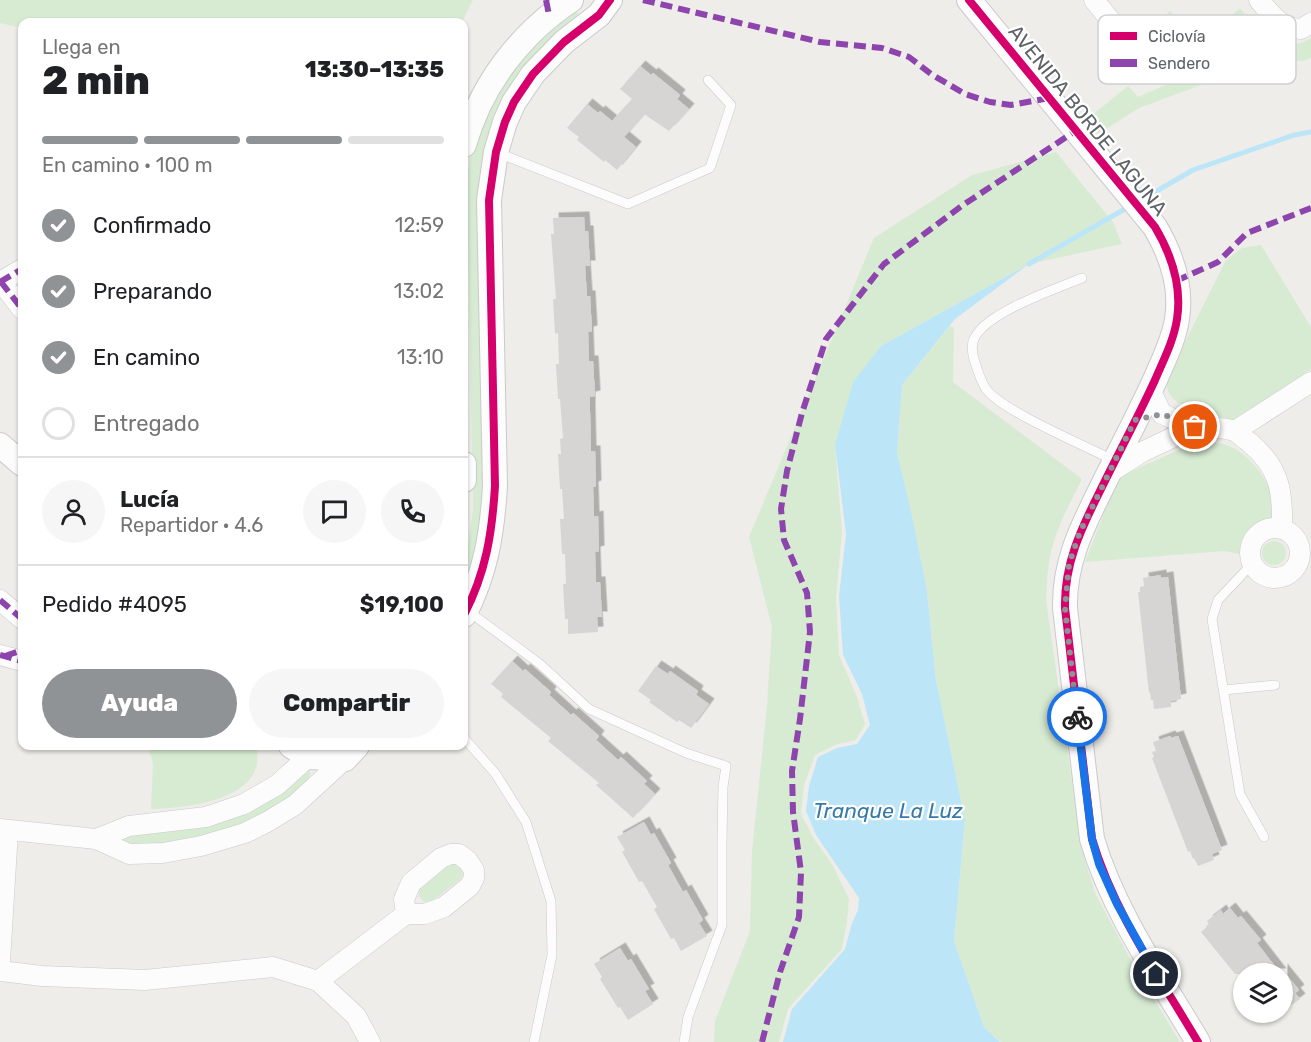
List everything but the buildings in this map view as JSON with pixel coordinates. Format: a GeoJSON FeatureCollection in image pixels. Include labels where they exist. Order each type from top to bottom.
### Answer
{"type":"FeatureCollection","features":[{"type":"Feature","properties":{"kind":"street"},"geometry":{"type":"LineString","coordinates":[[468,133],[474,114],[492,79],[547,7],[571,0]]}},
{"type":"Feature","properties":{"kind":"street"},"geometry":{"type":"LineString","coordinates":[[468,606],[486,562],[493,526],[495,486],[489,200],[496,152],[514,102],[533,74],[564,42],[599,15],[610,0]]}},
{"type":"Feature","properties":{"kind":"street","name":"AVENIDA BORDE LAGUNA"},"geometry":{"type":"LineString","coordinates":[[969,0],[1155,227],[1166,247],[1173,267],[1178,306],[1174,333],[1135,420],[1122,458],[1074,548],[1067,572],[1065,594],[1066,622],[1092,839],[1099,864],[1146,958],[1198,1042]]}},
{"type":"Feature","properties":{"kind":"street"},"geometry":{"type":"LineString","coordinates":[[1094,0],[1106,15]]}},
{"type":"Feature","properties":{"kind":"street"},"geometry":{"type":"LineString","coordinates":[[1259,0],[1272,15]]}},
{"type":"Feature","properties":{"kind":"street"},"geometry":{"type":"LineString","coordinates":[[1296,28],[1301,29],[1311,23]]}},
{"type":"Feature","properties":{"kind":"street"},"geometry":{"type":"LineString","coordinates":[[18,271],[0,282],[18,304]]}},
{"type":"Feature","properties":{"kind":"street"},"geometry":{"type":"LineString","coordinates":[[1235,431],[1311,382]]}},
{"type":"Feature","properties":{"kind":"street"},"geometry":{"type":"LineString","coordinates":[[1150,390],[1162,414]]}},
{"type":"Feature","properties":{"kind":"street"},"geometry":{"type":"LineString","coordinates":[[1135,420],[1162,414],[1195,427],[1235,431],[1260,452],[1274,472],[1283,499],[1282,529]]}},
{"type":"Feature","properties":{"kind":"street"},"geometry":{"type":"LineString","coordinates":[[1122,458],[1195,427]]}},
{"type":"Feature","properties":{"kind":"street"},"geometry":{"type":"LineString","coordinates":[[0,446],[18,461]]}},
{"type":"Feature","properties":{"kind":"street"},"geometry":{"type":"LineString","coordinates":[[1282,529],[1289,533],[1299,546],[1298,562],[1288,575],[1272,578],[1264,576],[1252,564],[1251,548],[1259,534],[1266,530],[1282,529]]}},
{"type":"Feature","properties":{"kind":"street"},"geometry":{"type":"LineString","coordinates":[[0,600],[18,616]]}},
{"type":"Feature","properties":{"kind":"street"},"geometry":{"type":"LineString","coordinates":[[96,839],[129,826],[206,817],[244,804],[277,785],[305,750]]}},
{"type":"Feature","properties":{"kind":"street"},"geometry":{"type":"LineString","coordinates":[[321,750],[351,752]]}},
{"type":"Feature","properties":{"kind":"street"},"geometry":{"type":"LineString","coordinates":[[0,961],[4,830],[96,839],[129,854],[163,853],[201,846],[267,822],[296,805],[351,752]]}},
{"type":"Feature","properties":{"kind":"street"},"geometry":{"type":"LineString","coordinates":[[318,981],[405,914]]}},
{"type":"Feature","properties":{"kind":"street"},"geometry":{"type":"LineString","coordinates":[[0,971],[42,976],[145,980],[273,967],[318,981],[356,1016],[370,1042]]}},
{"type":"Feature","properties":{"kind":"lane"},"geometry":{"type":"LineString","coordinates":[[496,152],[628,204],[710,168],[731,105],[708,80]]}},
{"type":"Feature","properties":{"kind":"lane"},"geometry":{"type":"LineString","coordinates":[[1082,278],[1005,311],[988,323],[975,337],[972,352],[977,370],[987,390],[1000,400],[1019,412],[1122,458]]}},
{"type":"Feature","properties":{"kind":"lane"},"geometry":{"type":"LineString","coordinates":[[1252,564],[1218,600],[1212,619],[1240,794],[1264,837]]}},
{"type":"Feature","properties":{"kind":"lane"},"geometry":{"type":"LineString","coordinates":[[468,614],[540,664],[589,709],[686,753],[726,766],[722,831],[722,924],[688,1017],[684,1042]]}},
{"type":"Feature","properties":{"kind":"lane"},"geometry":{"type":"LineString","coordinates":[[1224,690],[1275,686]]}},
{"type":"Feature","properties":{"kind":"lane"},"geometry":{"type":"LineString","coordinates":[[468,743],[495,773],[526,822],[551,901],[552,955],[534,1042]]}},
{"type":"Feature","properties":{"kind":"green space"},"geometry":{"type":"Polygon","coordinates":[[[0,0],[473,0],[464,18],[18,18],[18,27],[0,23],[0,0]]]}},
{"type":"Feature","properties":{"kind":"green space"},"geometry":{"type":"Polygon","coordinates":[[[1240,8],[1246,15],[1232,15],[1240,8]]]}},
{"type":"Feature","properties":{"kind":"green space"},"geometry":{"type":"Polygon","coordinates":[[[574,11],[578,13],[580,17],[501,104],[488,509],[468,583],[468,545],[473,510],[468,236],[470,154],[490,99],[541,36],[574,11]]]}},
{"type":"Feature","properties":{"kind":"green space"},"geometry":{"type":"Polygon","coordinates":[[[1311,38],[1311,58],[1296,61],[1296,44],[1311,38]]]}},
{"type":"Feature","properties":{"kind":"green space"},"geometry":{"type":"Polygon","coordinates":[[[1168,84],[1204,84],[1139,108],[1098,134],[1086,120],[1128,86],[1138,97],[1168,84]]]}},
{"type":"Feature","properties":{"kind":"green space"},"geometry":{"type":"Polygon","coordinates":[[[1056,152],[1113,222],[1122,244],[1029,264],[881,346],[835,445],[842,532],[836,598],[839,655],[857,697],[865,724],[856,740],[835,745],[815,755],[804,785],[801,814],[814,839],[832,864],[849,899],[842,949],[788,1009],[779,1042],[714,1042],[715,1021],[750,931],[752,851],[767,706],[772,627],[749,537],[874,238],[972,175],[1056,152]]]}},
{"type":"Feature","properties":{"kind":"green space"},"geometry":{"type":"Polygon","coordinates":[[[1261,245],[1311,327],[1311,369],[1234,421],[1190,409],[1172,398],[1167,378],[1226,260],[1242,248],[1261,245]]]}},
{"type":"Feature","properties":{"kind":"green space"},"geometry":{"type":"Polygon","coordinates":[[[950,326],[954,328],[953,382],[1082,479],[1054,540],[1048,567],[1046,600],[1079,832],[1096,895],[1134,966],[1180,1042],[1001,1042],[984,1027],[954,941],[965,820],[936,680],[927,591],[897,452],[902,385],[950,326]]]}},
{"type":"Feature","properties":{"kind":"green space"},"geometry":{"type":"Polygon","coordinates":[[[1197,442],[1222,444],[1238,451],[1256,467],[1270,489],[1273,511],[1269,521],[1248,537],[1239,554],[1224,551],[1085,562],[1118,477],[1197,442]]]}},
{"type":"Feature","properties":{"kind":"green space"},"geometry":{"type":"Polygon","coordinates":[[[1269,541],[1279,541],[1286,548],[1286,558],[1279,565],[1269,565],[1262,558],[1262,548],[1269,541]]]}},
{"type":"Feature","properties":{"kind":"green space"},"geometry":{"type":"Polygon","coordinates":[[[149,750],[256,750],[257,764],[250,778],[238,789],[203,803],[184,806],[151,809],[153,764],[149,750]]]}},
{"type":"Feature","properties":{"kind":"green space"},"geometry":{"type":"Polygon","coordinates":[[[310,765],[307,784],[265,815],[219,833],[172,843],[130,845],[121,838],[131,834],[169,831],[310,765]]]}},
{"type":"Feature","properties":{"kind":"green space"},"geometry":{"type":"Polygon","coordinates":[[[449,864],[457,864],[463,870],[462,878],[432,901],[424,902],[419,896],[419,886],[449,864]]]}},
{"type":"Feature","properties":{"kind":"water","name":"Tranque La Luz"},"geometry":{"type":"Polygon","coordinates":[[[1029,264],[955,319],[902,385],[897,452],[927,591],[936,680],[965,820],[954,941],[984,1027],[1000,1042],[783,1042],[792,1009],[845,949],[858,910],[859,898],[816,835],[806,811],[809,786],[818,757],[837,748],[857,744],[870,725],[862,694],[843,655],[839,596],[846,534],[835,445],[853,382],[881,346],[1029,264]]]}},
{"type":"Feature","properties":{"kind":"waterway"},"geometry":{"type":"LineString","coordinates":[[1141,200],[1193,170],[1294,135],[1311,132]]}},
{"type":"Feature","properties":{"kind":"waterway"},"geometry":{"type":"LineString","coordinates":[[1029,264],[1130,206]]}},
{"type":"Feature","properties":{"kind":"marked path"},"geometry":{"type":"LineString","coordinates":[[546,0],[549,15]]}},
{"type":"Feature","properties":{"kind":"marked path"},"geometry":{"type":"LineString","coordinates":[[643,0],[820,42],[882,48],[909,57],[931,74],[965,94],[990,102],[1011,105],[1049,98]]}},
{"type":"Feature","properties":{"kind":"marked path"},"geometry":{"type":"LineString","coordinates":[[762,1042],[780,972],[799,917],[801,872],[793,812],[792,771],[810,632],[807,593],[784,540],[781,509],[787,471],[802,413],[826,339],[884,264],[963,205],[1077,130]]}},
{"type":"Feature","properties":{"kind":"marked path"},"geometry":{"type":"LineString","coordinates":[[1176,281],[1218,262],[1247,233],[1311,208]]}},
{"type":"Feature","properties":{"kind":"marked path"},"geometry":{"type":"LineString","coordinates":[[0,282],[18,271]]}},
{"type":"Feature","properties":{"kind":"marked path"},"geometry":{"type":"LineString","coordinates":[[1,282],[18,304]]}},
{"type":"Feature","properties":{"kind":"marked path"},"geometry":{"type":"LineString","coordinates":[[0,600],[18,616]]}},
{"type":"Feature","properties":{"kind":"marked path"},"geometry":{"type":"LineString","coordinates":[[5,656],[18,652]]}},
{"type":"Feature","properties":{"kind":"marked path"},"geometry":{"type":"LineString","coordinates":[[0,655],[18,660]]}},
{"type":"Feature","properties":{"kind":"cycle path"},"geometry":{"type":"LineString","coordinates":[[468,607],[487,552],[495,486],[489,200],[496,152],[514,102],[533,74],[564,42],[599,15],[610,0]]}},
{"type":"Feature","properties":{"kind":"cycle path"},"geometry":{"type":"LineString","coordinates":[[969,0],[1155,227],[1174,271],[1178,307],[1173,335],[1165,358],[1080,533],[1067,576],[1065,608],[1092,839],[1112,893],[1125,918],[1198,1042]]}},
{"type":"Feature","properties":{"kind":"way so far"},"geometry":{"type":"LineString","coordinates":[[1077,717],[1065,594],[1069,564],[1080,532],[1135,420],[1162,414],[1195,427]]}},
{"type":"Feature","properties":{"kind":"route"},"geometry":{"type":"LineString","coordinates":[[1077,717],[1092,839],[1099,864],[1117,904],[1156,974]]}}]}
